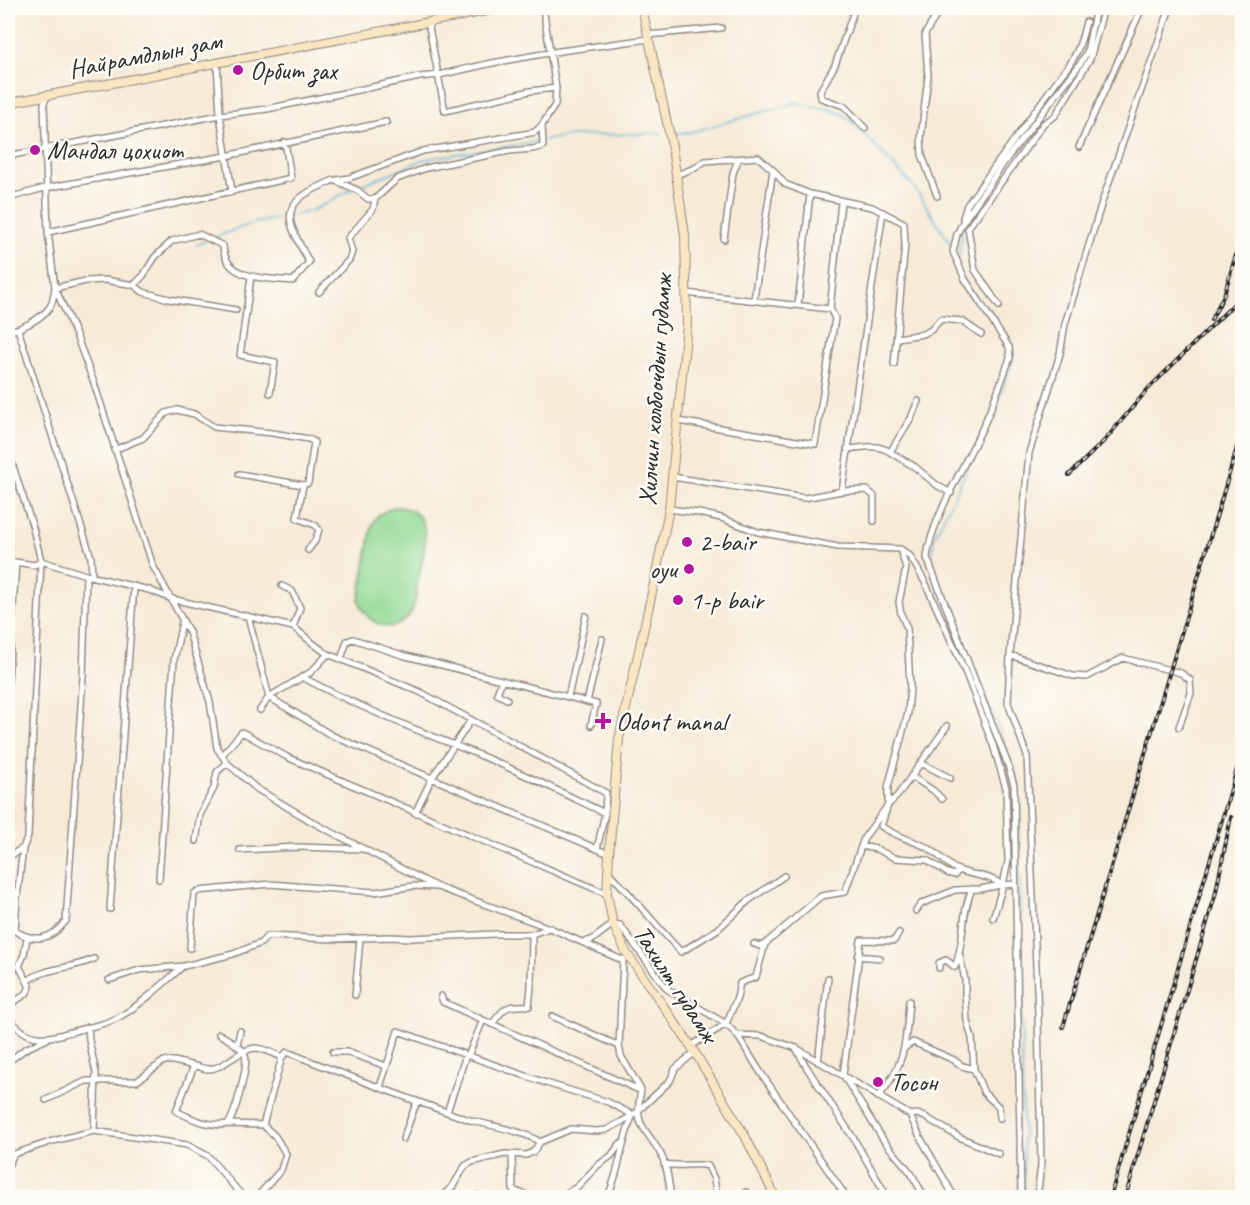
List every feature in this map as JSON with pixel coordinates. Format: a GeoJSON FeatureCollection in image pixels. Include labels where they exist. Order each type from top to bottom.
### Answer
{"type":"FeatureCollection","features":[{"type":"Feature","properties":{"kind":"main road","name":"Найрамдлын зам"},"geometry":{"type":"LineString","coordinates":[[8,103],[502,8]]}},
{"type":"Feature","properties":{"kind":"main road","name":"Хилчин холбоочдын гудамж"},"geometry":{"type":"LineString","coordinates":[[619,739],[652,596],[669,509],[687,324],[686,235],[642,8]]}},
{"type":"Feature","properties":{"kind":"main road","name":"Тахилт гудамж"},"geometry":{"type":"LineString","coordinates":[[619,739],[608,872],[608,894],[613,924],[626,952],[693,1048],[746,1136],[776,1197]]}},
{"type":"Feature","properties":{"kind":"street"},"geometry":{"type":"LineString","coordinates":[[134,285],[143,276],[155,257],[172,241],[199,234],[223,246],[224,254],[234,269],[251,277],[294,281],[309,262],[290,222],[294,205],[304,194],[334,180],[349,178],[423,151],[535,132],[555,105],[556,88],[543,8]]}},
{"type":"Feature","properties":{"kind":"street"},"geometry":{"type":"LineString","coordinates":[[855,8],[835,65],[820,91],[821,98],[844,106],[865,128]]}},
{"type":"Feature","properties":{"kind":"street"},"geometry":{"type":"LineString","coordinates":[[937,196],[922,155],[921,137],[928,76],[925,34],[941,8]]}},
{"type":"Feature","properties":{"kind":"street"},"geometry":{"type":"LineString","coordinates":[[1021,1197],[1014,785],[927,558],[928,545],[982,428],[1011,354],[1009,347],[965,279],[953,252],[957,234],[1005,161],[1080,64],[1087,52],[1096,8]]}},
{"type":"Feature","properties":{"kind":"street"},"geometry":{"type":"LineString","coordinates":[[999,306],[975,270],[968,228],[1044,123],[1055,116],[1079,78],[1090,58],[1104,8]]}},
{"type":"Feature","properties":{"kind":"street"},"geometry":{"type":"LineString","coordinates":[[1080,147],[1142,8]]}},
{"type":"Feature","properties":{"kind":"street"},"geometry":{"type":"LineString","coordinates":[[1037,1197],[1041,1165],[1038,1025],[1027,756],[1008,703],[1010,655],[1029,453],[1060,354],[1065,324],[1102,202],[1170,8]]}},
{"type":"Feature","properties":{"kind":"street"},"geometry":{"type":"LineString","coordinates":[[428,22],[445,111],[530,91],[556,88]]}},
{"type":"Feature","properties":{"kind":"street"},"geometry":{"type":"LineString","coordinates":[[963,222],[967,205],[1061,75],[1073,63],[1083,38],[1086,22]]}},
{"type":"Feature","properties":{"kind":"street"},"geometry":{"type":"LineString","coordinates":[[8,156],[220,115],[267,109],[492,63],[649,37],[721,28]]}},
{"type":"Feature","properties":{"kind":"street"},"geometry":{"type":"LineString","coordinates":[[217,63],[220,115],[232,192]]}},
{"type":"Feature","properties":{"kind":"street"},"geometry":{"type":"LineString","coordinates":[[48,94],[44,103],[45,188],[48,232],[56,288],[76,336],[153,566],[189,632],[210,702],[217,748],[227,764],[257,789],[316,824],[437,887],[550,928],[622,960]]}},
{"type":"Feature","properties":{"kind":"street"},"geometry":{"type":"LineString","coordinates":[[8,198],[45,188],[226,156],[386,122]]}},
{"type":"Feature","properties":{"kind":"street"},"geometry":{"type":"LineString","coordinates":[[319,292],[349,260],[352,252],[348,238],[373,209],[375,199],[397,179],[426,168],[543,146],[542,125]]}},
{"type":"Feature","properties":{"kind":"street"},"geometry":{"type":"LineString","coordinates":[[48,232],[291,178],[285,142]]}},
{"type":"Feature","properties":{"kind":"street"},"geometry":{"type":"LineString","coordinates":[[676,175],[695,168],[705,161],[758,157],[785,184],[810,194],[872,207],[904,223],[905,244],[894,364]]}},
{"type":"Feature","properties":{"kind":"street"},"geometry":{"type":"LineString","coordinates":[[724,239],[732,173],[738,160]]}},
{"type":"Feature","properties":{"kind":"street"},"geometry":{"type":"LineString","coordinates":[[754,299],[773,170]]}},
{"type":"Feature","properties":{"kind":"street"},"geometry":{"type":"LineString","coordinates":[[334,180],[357,190],[368,199],[375,199]]}},
{"type":"Feature","properties":{"kind":"street"},"geometry":{"type":"LineString","coordinates":[[798,305],[810,194]]}},
{"type":"Feature","properties":{"kind":"street"},"geometry":{"type":"LineString","coordinates":[[678,421],[816,444],[835,318],[830,309],[841,202]]}},
{"type":"Feature","properties":{"kind":"street"},"geometry":{"type":"LineString","coordinates":[[842,491],[883,212]]}},
{"type":"Feature","properties":{"kind":"street"},"geometry":{"type":"LineString","coordinates":[[251,277],[240,355],[275,362],[270,393]]}},
{"type":"Feature","properties":{"kind":"street"},"geometry":{"type":"LineString","coordinates":[[56,288],[86,281],[105,280],[134,285],[143,292],[169,299],[236,310]]}},
{"type":"Feature","properties":{"kind":"street"},"geometry":{"type":"LineString","coordinates":[[8,330],[18,329],[51,306],[56,288]]}},
{"type":"Feature","properties":{"kind":"street"},"geometry":{"type":"LineString","coordinates":[[686,293],[830,309]]}},
{"type":"Feature","properties":{"kind":"street"},"geometry":{"type":"LineString","coordinates":[[897,338],[923,334],[931,330],[941,319],[962,321],[981,334]]}},
{"type":"Feature","properties":{"kind":"street"},"geometry":{"type":"LineString","coordinates":[[8,451],[33,528],[41,561],[28,836],[23,848],[15,931],[34,939],[56,933],[66,921],[91,557],[18,329]]}},
{"type":"Feature","properties":{"kind":"street"},"geometry":{"type":"LineString","coordinates":[[890,452],[896,446],[918,401]]}},
{"type":"Feature","properties":{"kind":"street"},"geometry":{"type":"LineString","coordinates":[[114,450],[143,438],[166,412],[177,410],[194,414],[214,427],[272,433],[309,439],[314,442],[308,483],[303,485],[239,474]]}},
{"type":"Feature","properties":{"kind":"street"},"geometry":{"type":"LineString","coordinates":[[847,449],[874,445],[883,447],[951,493]]}},
{"type":"Feature","properties":{"kind":"street"},"geometry":{"type":"LineString","coordinates":[[673,477],[804,498],[842,491],[867,490],[874,496],[874,521]]}},
{"type":"Feature","properties":{"kind":"street"},"geometry":{"type":"LineString","coordinates":[[303,485],[297,518],[315,525],[319,530],[308,550]]}},
{"type":"Feature","properties":{"kind":"street"},"geometry":{"type":"LineString","coordinates":[[669,509],[710,515],[758,532],[838,547],[900,549],[910,556],[925,582],[967,676],[1006,788],[1008,861],[993,918]]}},
{"type":"Feature","properties":{"kind":"street"},"geometry":{"type":"LineString","coordinates":[[900,549],[906,568],[899,602],[907,628],[910,687],[908,713],[888,787],[888,805],[881,826],[929,848],[951,867],[986,876],[1003,885]]}},
{"type":"Feature","properties":{"kind":"street"},"geometry":{"type":"LineString","coordinates":[[8,561],[35,565],[41,561]]}},
{"type":"Feature","properties":{"kind":"street"},"geometry":{"type":"LineString","coordinates":[[41,561],[89,576],[134,586],[172,599],[293,627],[328,654],[420,692],[606,793],[605,813],[597,849]]}},
{"type":"Feature","properties":{"kind":"street"},"geometry":{"type":"LineString","coordinates":[[8,680],[16,562]]}},
{"type":"Feature","properties":{"kind":"street"},"geometry":{"type":"LineString","coordinates":[[110,909],[134,586]]}},
{"type":"Feature","properties":{"kind":"street"},"geometry":{"type":"LineString","coordinates":[[282,586],[292,591],[300,608],[293,627]]}},
{"type":"Feature","properties":{"kind":"street"},"geometry":{"type":"LineString","coordinates":[[248,616],[269,697],[331,735],[609,854]]}},
{"type":"Feature","properties":{"kind":"street"},"geometry":{"type":"LineString","coordinates":[[568,697],[586,616]]}},
{"type":"Feature","properties":{"kind":"street"},"geometry":{"type":"LineString","coordinates":[[159,879],[174,660],[182,622]]}},
{"type":"Feature","properties":{"kind":"street"},"geometry":{"type":"LineString","coordinates":[[341,659],[347,641],[353,639],[402,655],[597,704],[591,725]]}},
{"type":"Feature","properties":{"kind":"street"},"geometry":{"type":"LineString","coordinates":[[587,702],[602,639]]}},
{"type":"Feature","properties":{"kind":"street"},"geometry":{"type":"LineString","coordinates":[[260,710],[269,697],[311,672],[328,654]]}},
{"type":"Feature","properties":{"kind":"street"},"geometry":{"type":"LineString","coordinates":[[1010,655],[1073,675],[1087,677],[1123,658],[1181,673],[1190,680],[1191,693],[1179,728]]}},
{"type":"Feature","properties":{"kind":"street"},"geometry":{"type":"LineString","coordinates":[[302,677],[357,705],[535,780],[605,813]]}},
{"type":"Feature","properties":{"kind":"street"},"geometry":{"type":"LineString","coordinates":[[502,680],[497,694],[507,699]]}},
{"type":"Feature","properties":{"kind":"street"},"geometry":{"type":"LineString","coordinates":[[415,813],[432,778],[452,745],[471,720]]}},
{"type":"Feature","properties":{"kind":"street"},"geometry":{"type":"LineString","coordinates":[[754,944],[760,946],[765,944],[821,896],[845,892],[864,838],[947,726]]}},
{"type":"Feature","properties":{"kind":"street"},"geometry":{"type":"LineString","coordinates":[[222,755],[242,732],[287,757],[608,894]]}},
{"type":"Feature","properties":{"kind":"street"},"geometry":{"type":"LineString","coordinates":[[921,763],[950,778]]}},
{"type":"Feature","properties":{"kind":"street"},"geometry":{"type":"LineString","coordinates":[[196,841],[200,815],[214,788],[217,772],[227,764]]}},
{"type":"Feature","properties":{"kind":"street"},"geometry":{"type":"LineString","coordinates":[[911,776],[942,799]]}},
{"type":"Feature","properties":{"kind":"street"},"geometry":{"type":"LineString","coordinates":[[861,846],[876,849],[895,858],[927,860],[955,876],[958,870]]}},
{"type":"Feature","properties":{"kind":"street"},"geometry":{"type":"LineString","coordinates":[[240,850],[280,847],[364,849]]}},
{"type":"Feature","properties":{"kind":"street"},"geometry":{"type":"LineString","coordinates":[[8,857],[23,848]]}},
{"type":"Feature","properties":{"kind":"street"},"geometry":{"type":"LineString","coordinates":[[608,872],[630,893],[681,952],[718,928],[748,901],[784,876]]}},
{"type":"Feature","properties":{"kind":"street"},"geometry":{"type":"LineString","coordinates":[[190,948],[194,894],[198,891],[270,884],[374,892],[414,886],[437,887]]}},
{"type":"Feature","properties":{"kind":"street"},"geometry":{"type":"LineString","coordinates":[[916,911],[921,904],[949,893],[1015,885]]}},
{"type":"Feature","properties":{"kind":"street"},"geometry":{"type":"LineString","coordinates":[[939,968],[942,960],[946,960],[955,967],[960,956],[966,903],[972,889]]}},
{"type":"Feature","properties":{"kind":"street"},"geometry":{"type":"LineString","coordinates":[[8,912],[17,898]]}},
{"type":"Feature","properties":{"kind":"street"},"geometry":{"type":"LineString","coordinates":[[582,942],[592,940],[613,924],[621,926],[667,989],[726,1024],[737,1035],[760,1073],[847,1197]]}},
{"type":"Feature","properties":{"kind":"street"},"geometry":{"type":"LineString","coordinates":[[109,980],[139,970],[184,966],[233,954],[261,943],[267,936],[411,938],[532,934],[550,928]]}},
{"type":"Feature","properties":{"kind":"street"},"geometry":{"type":"LineString","coordinates":[[899,933],[894,941],[861,940],[843,1074],[884,1141],[910,1173],[925,1197]]}},
{"type":"Feature","properties":{"kind":"street"},"geometry":{"type":"LineString","coordinates":[[493,1023],[502,1010],[510,1005],[529,1006],[532,934]]}},
{"type":"Feature","properties":{"kind":"street"},"geometry":{"type":"LineString","coordinates":[[8,1006],[26,994],[30,987],[19,966],[27,938]]}},
{"type":"Feature","properties":{"kind":"street"},"geometry":{"type":"LineString","coordinates":[[355,995],[360,938]]}},
{"type":"Feature","properties":{"kind":"street"},"geometry":{"type":"LineString","coordinates":[[440,1197],[453,1186],[465,1167],[472,1162],[505,1154],[526,1155],[533,1152],[540,1142],[571,1129],[606,1130],[635,1113],[670,1081],[675,1070],[693,1048],[726,1024],[737,998],[740,983],[756,977],[765,944]]}},
{"type":"Feature","properties":{"kind":"street"},"geometry":{"type":"LineString","coordinates":[[607,1197],[641,1090],[621,1056],[619,1046],[622,960],[626,952]]}},
{"type":"Feature","properties":{"kind":"street"},"geometry":{"type":"LineString","coordinates":[[858,956],[880,958]]}},
{"type":"Feature","properties":{"kind":"street"},"geometry":{"type":"LineString","coordinates":[[960,956],[965,980],[967,1021],[972,1038],[974,1069],[984,1094],[999,1107],[1000,1118]]}},
{"type":"Feature","properties":{"kind":"street"},"geometry":{"type":"LineString","coordinates":[[28,980],[48,970],[71,967],[94,959]]}},
{"type":"Feature","properties":{"kind":"street"},"geometry":{"type":"LineString","coordinates":[[8,1062],[40,1041],[101,1025],[121,1017],[184,966]]}},
{"type":"Feature","properties":{"kind":"street"},"geometry":{"type":"LineString","coordinates":[[818,1062],[828,978]]}},
{"type":"Feature","properties":{"kind":"street"},"geometry":{"type":"LineString","coordinates":[[441,996],[443,1002],[641,1090]]}},
{"type":"Feature","properties":{"kind":"street"},"geometry":{"type":"LineString","coordinates":[[878,1097],[892,1081],[906,1047],[909,1001]]}},
{"type":"Feature","properties":{"kind":"street"},"geometry":{"type":"LineString","coordinates":[[8,1016],[16,1028],[30,1035],[55,1037]]}},
{"type":"Feature","properties":{"kind":"street"},"geometry":{"type":"LineString","coordinates":[[552,1016],[619,1046]]}},
{"type":"Feature","properties":{"kind":"street"},"geometry":{"type":"LineString","coordinates":[[447,1112],[467,1055],[483,1020]]}},
{"type":"Feature","properties":{"kind":"street"},"geometry":{"type":"LineString","coordinates":[[88,1027],[96,1081],[94,1131]]}},
{"type":"Feature","properties":{"kind":"street"},"geometry":{"type":"LineString","coordinates":[[237,1046],[240,1030]]}},
{"type":"Feature","properties":{"kind":"street"},"geometry":{"type":"LineString","coordinates":[[380,1087],[398,1031],[546,1083],[608,1102],[635,1113],[643,1130],[660,1153],[669,1178],[671,1197]]}},
{"type":"Feature","properties":{"kind":"street"},"geometry":{"type":"LineString","coordinates":[[219,1034],[244,1052],[246,1058],[240,1092],[228,1124]]}},
{"type":"Feature","properties":{"kind":"street"},"geometry":{"type":"LineString","coordinates":[[737,1035],[761,1035],[796,1048],[910,1115],[920,1137],[955,1197]]}},
{"type":"Feature","properties":{"kind":"street"},"geometry":{"type":"LineString","coordinates":[[906,1047],[913,1042],[954,1060],[962,1066],[974,1069]]}},
{"type":"Feature","properties":{"kind":"street"},"geometry":{"type":"LineString","coordinates":[[46,1100],[86,1081],[137,1081],[164,1061],[209,1069],[253,1048],[282,1057]]}},
{"type":"Feature","properties":{"kind":"street"},"geometry":{"type":"LineString","coordinates":[[796,1048],[888,1197]]}},
{"type":"Feature","properties":{"kind":"street"},"geometry":{"type":"LineString","coordinates":[[263,1125],[282,1057],[287,1052],[447,1112],[529,1135],[540,1142]]}},
{"type":"Feature","properties":{"kind":"street"},"geometry":{"type":"LineString","coordinates":[[333,1052],[347,1052],[386,1066]]}},
{"type":"Feature","properties":{"kind":"street"},"geometry":{"type":"LineString","coordinates":[[194,1066],[176,1111],[194,1120],[218,1125],[263,1125],[276,1136],[286,1154],[282,1170],[256,1197]]}},
{"type":"Feature","properties":{"kind":"street"},"geometry":{"type":"LineString","coordinates":[[403,1139],[417,1101]]}},
{"type":"Feature","properties":{"kind":"street"},"geometry":{"type":"LineString","coordinates":[[910,1115],[917,1114],[925,1117],[959,1137],[999,1154]]}},
{"type":"Feature","properties":{"kind":"street"},"geometry":{"type":"LineString","coordinates":[[8,1166],[14,1154],[52,1141],[94,1131],[187,1145],[208,1156],[244,1197]]}},
{"type":"Feature","properties":{"kind":"street"},"geometry":{"type":"LineString","coordinates":[[570,1197],[581,1182],[611,1156],[623,1141]]}},
{"type":"Feature","properties":{"kind":"street"},"geometry":{"type":"LineString","coordinates":[[512,1155],[513,1190],[518,1193],[531,1197],[546,1194],[561,1196],[581,1182]]}},
{"type":"Feature","properties":{"kind":"street"},"geometry":{"type":"LineString","coordinates":[[664,1164],[675,1167],[702,1164],[708,1166],[714,1179],[717,1197]]}},
{"type":"Feature","properties":{"kind":"street"},"geometry":{"type":"LineString","coordinates":[[135,1197],[141,1197]]}},
{"type":"Feature","properties":{"kind":"green space"},"geometry":{"type":"Polygon","coordinates":[[[394,507],[408,509],[417,515],[423,523],[425,534],[413,609],[401,623],[386,626],[366,615],[359,600],[372,525],[378,515],[394,507]]]}},
{"type":"Feature","properties":{"kind":"waterway"},"geometry":{"type":"LineString","coordinates":[[673,133],[687,133],[795,103],[830,109],[845,116],[857,127],[915,188],[951,245]]}},
{"type":"Feature","properties":{"kind":"waterway"},"geometry":{"type":"LineString","coordinates":[[544,140],[571,136],[662,133]]}},
{"type":"Feature","properties":{"kind":"waterway"},"geometry":{"type":"LineString","coordinates":[[356,187],[425,159],[540,141]]}},
{"type":"Feature","properties":{"kind":"waterway"},"geometry":{"type":"LineString","coordinates":[[294,215],[316,209],[352,189]]}},
{"type":"Feature","properties":{"kind":"waterway"},"geometry":{"type":"LineString","coordinates":[[213,238],[250,224],[289,216]]}},
{"type":"Feature","properties":{"kind":"waterway"},"geometry":{"type":"LineString","coordinates":[[959,258],[962,230]]}},
{"type":"Feature","properties":{"kind":"waterway"},"geometry":{"type":"LineString","coordinates":[[196,245],[206,241]]}},
{"type":"Feature","properties":{"kind":"waterway"},"geometry":{"type":"LineString","coordinates":[[1011,347],[1013,360],[991,419],[934,538],[931,562],[1007,750],[1018,787],[1024,1198]]}},
{"type":"Feature","properties":{"kind":"railway"},"geometry":{"type":"LineString","coordinates":[[1211,320],[1224,295],[1242,234]]}},
{"type":"Feature","properties":{"kind":"railway"},"geometry":{"type":"LineString","coordinates":[[1069,475],[1105,440],[1148,389],[1242,296]]}},
{"type":"Feature","properties":{"kind":"railway"},"geometry":{"type":"LineString","coordinates":[[1063,1027],[1242,431]]}},
{"type":"Feature","properties":{"kind":"railway"},"geometry":{"type":"LineString","coordinates":[[1110,1198],[1242,752]]}},
{"type":"Feature","properties":{"kind":"railway"},"geometry":{"type":"LineString","coordinates":[[1125,1198],[1215,896],[1231,817]]}},
{"type":"Feature","properties":{"kind":"place","name":"Орбит зах"},"geometry":{"type":"Point","coordinates":[238,70]}},
{"type":"Feature","properties":{"kind":"place","name":"Мандал цохиот"},"geometry":{"type":"Point","coordinates":[35,150]}},
{"type":"Feature","properties":{"kind":"place","name":"2-bair"},"geometry":{"type":"Point","coordinates":[687,542]}},
{"type":"Feature","properties":{"kind":"place","name":"oyu"},"geometry":{"type":"Point","coordinates":[689,569]}},
{"type":"Feature","properties":{"kind":"place","name":"1-p bair"},"geometry":{"type":"Point","coordinates":[678,600]}},
{"type":"Feature","properties":{"kind":"place","name":"Odont manal"},"geometry":{"type":"Point","coordinates":[603,721]}},
{"type":"Feature","properties":{"kind":"place","name":"Тосон"},"geometry":{"type":"Point","coordinates":[878,1082]}}]}
